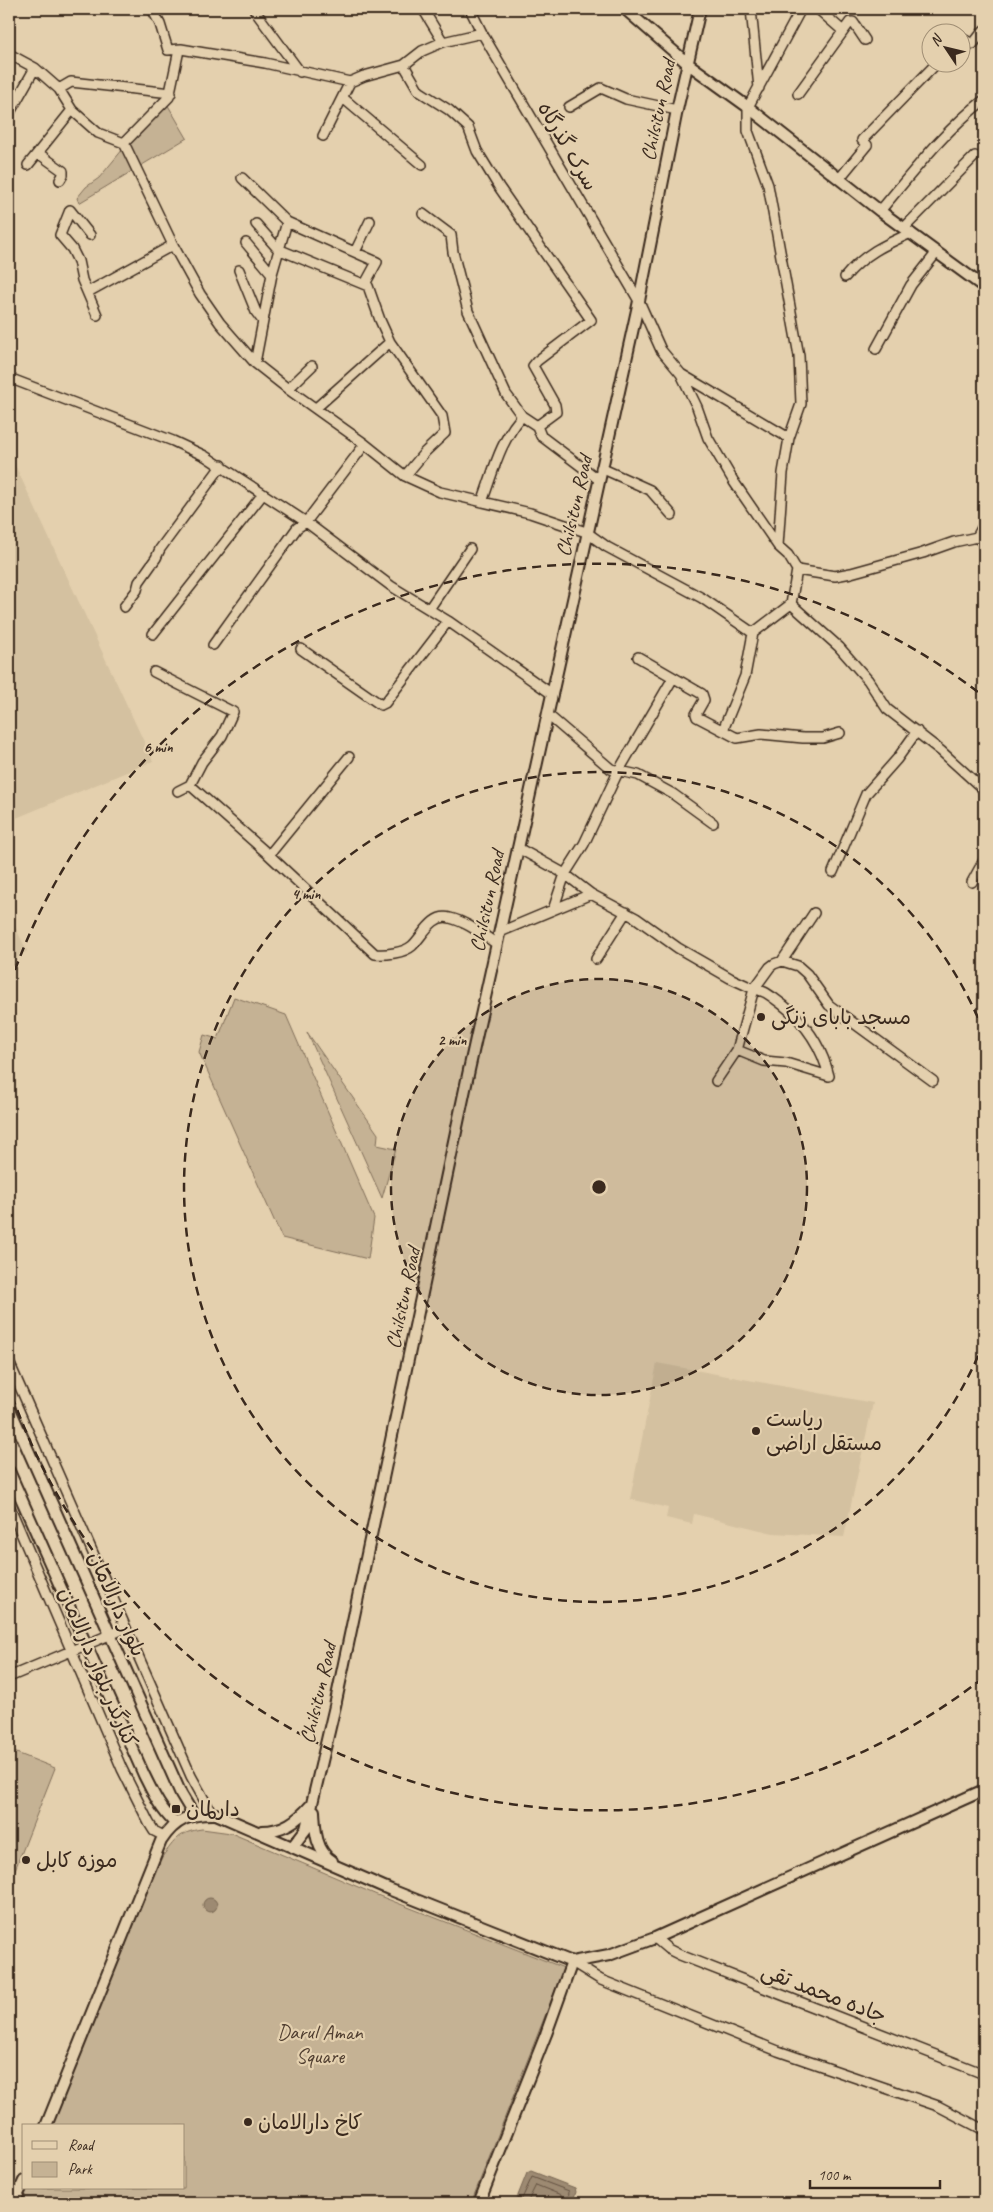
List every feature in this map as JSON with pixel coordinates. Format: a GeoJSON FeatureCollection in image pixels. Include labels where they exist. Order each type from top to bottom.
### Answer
{"type":"FeatureCollection","features":[{"type":"Feature","properties":{"kind":"main road"},"geometry":{"type":"LineString","coordinates":[[625,9],[687,63],[748,107],[880,211],[983,284]]}},
{"type":"Feature","properties":{"kind":"main road","name":"Chilsitun Road"},"geometry":{"type":"LineString","coordinates":[[313,1802],[368,1556],[469,1070],[548,715],[586,532],[639,301],[677,110],[700,9]]}},
{"type":"Feature","properties":{"kind":"main road","name":"بلوار دارالامان"},"geometry":{"type":"LineString","coordinates":[[9,1407],[181,1794],[193,1814]]}},
{"type":"Feature","properties":{"kind":"main road","name":"بلوار دارالامان"},"geometry":{"type":"LineString","coordinates":[[9,1471],[157,1802],[175,1824]]}},
{"type":"Feature","properties":{"kind":"main road"},"geometry":{"type":"LineString","coordinates":[[47,2124],[164,1836],[175,1824],[193,1814],[212,1814],[258,1831],[345,1869],[572,1962],[609,1955],[655,1938],[984,1790]]}},
{"type":"Feature","properties":{"kind":"main road"},"geometry":{"type":"LineString","coordinates":[[258,1831],[272,1831],[283,1828],[300,1817],[313,1802]]}},
{"type":"Feature","properties":{"kind":"main road"},"geometry":{"type":"LineString","coordinates":[[293,1846],[306,1830],[313,1802]]}},
{"type":"Feature","properties":{"kind":"main road"},"geometry":{"type":"LineString","coordinates":[[313,1802],[315,1834],[320,1849],[328,1858],[345,1869]]}},
{"type":"Feature","properties":{"kind":"main road"},"geometry":{"type":"LineString","coordinates":[[479,2203],[546,2034],[572,1962]]}},
{"type":"Feature","properties":{"kind":"main road"},"geometry":{"type":"LineString","coordinates":[[14,2203],[22,2185]]}},
{"type":"Feature","properties":{"kind":"street"},"geometry":{"type":"LineString","coordinates":[[152,9],[160,24],[168,49],[181,49],[265,63],[350,82],[364,76],[404,65],[422,51],[443,42],[482,33]]}},
{"type":"Feature","properties":{"kind":"street"},"geometry":{"type":"LineString","coordinates":[[423,9],[443,42]]}},
{"type":"Feature","properties":{"kind":"street","name":"سرک گذرگاه"},"geometry":{"type":"LineString","coordinates":[[470,9],[482,33],[639,301],[661,350],[681,374]]}},
{"type":"Feature","properties":{"kind":"street"},"geometry":{"type":"LineString","coordinates":[[751,9],[759,89]]}},
{"type":"Feature","properties":{"kind":"street"},"geometry":{"type":"LineString","coordinates":[[778,546],[783,473],[789,438],[801,404],[799,356],[768,184],[748,131],[748,107],[800,9]]}},
{"type":"Feature","properties":{"kind":"street"},"geometry":{"type":"LineString","coordinates":[[818,9],[843,32]]}},
{"type":"Feature","properties":{"kind":"street"},"geometry":{"type":"LineString","coordinates":[[255,11],[300,72]]}},
{"type":"Feature","properties":{"kind":"street"},"geometry":{"type":"LineString","coordinates":[[798,94],[850,22],[853,22],[865,40]]}},
{"type":"Feature","properties":{"kind":"street"},"geometry":{"type":"LineString","coordinates":[[970,42],[973,44],[984,30]]}},
{"type":"Feature","properties":{"kind":"street"},"geometry":{"type":"LineString","coordinates":[[124,143],[171,93],[179,50]]}},
{"type":"Feature","properties":{"kind":"street"},"geometry":{"type":"LineString","coordinates":[[9,54],[35,68],[59,89],[72,110],[98,132],[124,143],[173,245],[200,294],[220,323],[255,363],[288,389],[406,476],[440,492],[530,513],[586,532],[607,547],[702,598],[753,633]]}},
{"type":"Feature","properties":{"kind":"street"},"geometry":{"type":"LineString","coordinates":[[404,65],[419,91],[449,110],[468,128],[477,151],[499,187],[591,320],[533,366],[555,404],[556,412],[536,426]]}},
{"type":"Feature","properties":{"kind":"street"},"geometry":{"type":"LineString","coordinates":[[9,114],[35,68]]}},
{"type":"Feature","properties":{"kind":"street"},"geometry":{"type":"LineString","coordinates":[[839,179],[867,145],[862,140],[928,72]]}},
{"type":"Feature","properties":{"kind":"street"},"geometry":{"type":"LineString","coordinates":[[59,89],[71,82],[171,93]]}},
{"type":"Feature","properties":{"kind":"street"},"geometry":{"type":"LineString","coordinates":[[323,136],[350,82]]}},
{"type":"Feature","properties":{"kind":"street"},"geometry":{"type":"LineString","coordinates":[[568,107],[601,88],[626,99],[677,110]]}},
{"type":"Feature","properties":{"kind":"street"},"geometry":{"type":"LineString","coordinates":[[343,98],[422,165]]}},
{"type":"Feature","properties":{"kind":"street"},"geometry":{"type":"LineString","coordinates":[[880,211],[934,147],[969,112],[984,100]]}},
{"type":"Feature","properties":{"kind":"street"},"geometry":{"type":"LineString","coordinates":[[28,165],[72,110]]}},
{"type":"Feature","properties":{"kind":"street"},"geometry":{"type":"LineString","coordinates":[[38,153],[63,171],[60,180]]}},
{"type":"Feature","properties":{"kind":"street"},"geometry":{"type":"LineString","coordinates":[[845,277],[858,262],[907,230],[975,156]]}},
{"type":"Feature","properties":{"kind":"street"},"geometry":{"type":"LineString","coordinates":[[242,178],[287,222],[377,262],[365,284]]}},
{"type":"Feature","properties":{"kind":"street"},"geometry":{"type":"LineString","coordinates":[[90,235],[70,210],[60,235],[72,249],[78,262],[82,280],[98,315]]}},
{"type":"Feature","properties":{"kind":"street"},"geometry":{"type":"LineString","coordinates":[[423,214],[452,235],[453,252],[468,311],[506,394],[522,416],[536,426],[541,436],[598,479]]}},
{"type":"Feature","properties":{"kind":"street"},"geometry":{"type":"LineString","coordinates":[[355,252],[370,221]]}},
{"type":"Feature","properties":{"kind":"street"},"geometry":{"type":"LineString","coordinates":[[255,363],[272,274],[287,222]]}},
{"type":"Feature","properties":{"kind":"street"},"geometry":{"type":"LineString","coordinates":[[256,224],[278,249],[368,286],[390,342],[442,416],[445,433],[425,452],[406,476]]}},
{"type":"Feature","properties":{"kind":"street"},"geometry":{"type":"LineString","coordinates":[[246,243],[272,274]]}},
{"type":"Feature","properties":{"kind":"street"},"geometry":{"type":"LineString","coordinates":[[88,292],[173,245]]}},
{"type":"Feature","properties":{"kind":"street"},"geometry":{"type":"LineString","coordinates":[[876,349],[911,285],[937,252]]}},
{"type":"Feature","properties":{"kind":"street"},"geometry":{"type":"LineString","coordinates":[[239,270],[256,312],[262,320]]}},
{"type":"Feature","properties":{"kind":"street"},"geometry":{"type":"LineString","coordinates":[[316,408],[390,342]]}},
{"type":"Feature","properties":{"kind":"street"},"geometry":{"type":"LineString","coordinates":[[288,389],[312,366]]}},
{"type":"Feature","properties":{"kind":"street"},"geometry":{"type":"LineString","coordinates":[[681,374],[789,438]]}},
{"type":"Feature","properties":{"kind":"street"},"geometry":{"type":"LineString","coordinates":[[681,374],[697,407],[708,438],[734,482],[797,570],[791,604],[753,633],[745,676],[723,730]]}},
{"type":"Feature","properties":{"kind":"street"},"geometry":{"type":"LineString","coordinates":[[9,378],[173,441],[222,466],[306,522],[390,586],[448,621],[552,694]]}},
{"type":"Feature","properties":{"kind":"street"},"geometry":{"type":"LineString","coordinates":[[482,502],[492,475],[494,463],[509,431],[522,416]]}},
{"type":"Feature","properties":{"kind":"street"},"geometry":{"type":"LineString","coordinates":[[213,645],[297,528],[306,522],[365,444]]}},
{"type":"Feature","properties":{"kind":"street"},"geometry":{"type":"LineString","coordinates":[[124,607],[137,590],[139,582],[156,558],[160,548],[222,466]]}},
{"type":"Feature","properties":{"kind":"street"},"geometry":{"type":"LineString","coordinates":[[601,468],[650,490],[672,515]]}},
{"type":"Feature","properties":{"kind":"street"},"geometry":{"type":"LineString","coordinates":[[153,634],[263,494]]}},
{"type":"Feature","properties":{"kind":"street"},"geometry":{"type":"LineString","coordinates":[[797,570],[835,576],[851,573],[923,553],[954,542],[977,537],[984,524]]}},
{"type":"Feature","properties":{"kind":"street"},"geometry":{"type":"LineString","coordinates":[[977,537],[984,544]]}},
{"type":"Feature","properties":{"kind":"street"},"geometry":{"type":"LineString","coordinates":[[429,609],[470,550]]}},
{"type":"Feature","properties":{"kind":"street"},"geometry":{"type":"LineString","coordinates":[[791,604],[839,648],[868,680],[887,709],[917,732],[984,790]]}},
{"type":"Feature","properties":{"kind":"street"},"geometry":{"type":"LineString","coordinates":[[301,649],[381,705],[385,703],[448,621]]}},
{"type":"Feature","properties":{"kind":"street"},"geometry":{"type":"LineString","coordinates":[[638,657],[702,694],[704,700],[696,714],[697,717],[740,738],[761,734],[823,738],[840,733]]}},
{"type":"Feature","properties":{"kind":"street"},"geometry":{"type":"LineString","coordinates":[[154,672],[233,712],[222,736],[202,762],[190,785],[178,791]]}},
{"type":"Feature","properties":{"kind":"street"},"geometry":{"type":"LineString","coordinates":[[553,910],[565,874],[584,844],[618,772],[673,678]]}},
{"type":"Feature","properties":{"kind":"street"},"geometry":{"type":"LineString","coordinates":[[548,715],[611,769],[638,775],[673,794],[713,824]]}},
{"type":"Feature","properties":{"kind":"street"},"geometry":{"type":"LineString","coordinates":[[833,872],[866,794],[897,759],[917,732]]}},
{"type":"Feature","properties":{"kind":"street"},"geometry":{"type":"LineString","coordinates":[[269,855],[349,757]]}},
{"type":"Feature","properties":{"kind":"street"},"geometry":{"type":"LineString","coordinates":[[190,785],[269,855],[375,954],[383,955],[411,947],[433,921],[449,917],[469,926],[498,944]]}},
{"type":"Feature","properties":{"kind":"street"},"geometry":{"type":"LineString","coordinates":[[518,848],[565,874],[591,894],[626,912],[678,948],[730,978],[754,989],[762,990],[785,1006],[805,1026],[816,1042],[829,1076],[786,1063],[764,1062],[737,1050]]}},
{"type":"Feature","properties":{"kind":"street"},"geometry":{"type":"LineString","coordinates":[[972,882],[984,860]]}},
{"type":"Feature","properties":{"kind":"street"},"geometry":{"type":"LineString","coordinates":[[500,932],[591,894]]}},
{"type":"Feature","properties":{"kind":"street"},"geometry":{"type":"LineString","coordinates":[[596,959],[626,912]]}},
{"type":"Feature","properties":{"kind":"street"},"geometry":{"type":"LineString","coordinates":[[716,1081],[737,1050],[754,989],[770,967],[782,961],[814,914]]}},
{"type":"Feature","properties":{"kind":"street"},"geometry":{"type":"LineString","coordinates":[[782,961],[798,966],[807,974],[829,1005],[933,1082]]}},
{"type":"Feature","properties":{"kind":"street","name":"کنارگذر بلوار دارالامان"},"geometry":{"type":"LineString","coordinates":[[9,1362],[191,1776],[212,1814]]}},
{"type":"Feature","properties":{"kind":"street","name":"کنارگذر بلوار دارالامان"},"geometry":{"type":"LineString","coordinates":[[9,1505],[138,1802],[154,1831],[164,1836]]}},
{"type":"Feature","properties":{"kind":"street"},"geometry":{"type":"LineString","coordinates":[[9,1677],[126,1628]]}},
{"type":"Feature","properties":{"kind":"street","name":"جاده محمد تقی"},"geometry":{"type":"LineString","coordinates":[[655,1938],[668,1949],[680,1955],[984,2074]]}},
{"type":"Feature","properties":{"kind":"street"},"geometry":{"type":"LineString","coordinates":[[572,1962],[610,1984],[778,2051],[938,2106],[984,2130]]}},
{"type":"Feature","properties":{"kind":"shaded area"},"geometry":{"type":"Polygon","coordinates":[[[9,452],[153,761],[9,821],[9,452]]]}},
{"type":"Feature","properties":{"kind":"shaded area"},"geometry":{"type":"Polygon","coordinates":[[[9,915],[27,951],[9,964],[9,915]]]}},
{"type":"Feature","properties":{"kind":"shaded area","name":"ریاست مستقل اراضی"},"geometry":{"type":"Polygon","coordinates":[[[657,1363],[873,1403],[844,1537],[773,1533],[694,1514],[692,1524],[666,1518],[668,1508],[630,1499],[657,1363]]]}},
{"type":"Feature","properties":{"kind":"green space"},"geometry":{"type":"Polygon","coordinates":[[[166,102],[187,138],[79,203],[77,198],[86,187],[99,178],[166,102]]]}},
{"type":"Feature","properties":{"kind":"green space"},"geometry":{"type":"Polygon","coordinates":[[[234,997],[286,1015],[374,1218],[368,1259],[282,1238],[199,1052],[204,1035],[218,1039],[234,997]]]}},
{"type":"Feature","properties":{"kind":"green space"},"geometry":{"type":"Polygon","coordinates":[[[307,1032],[378,1134],[377,1145],[396,1149],[382,1198],[307,1032]]]}},
{"type":"Feature","properties":{"kind":"green space"},"geometry":{"type":"Polygon","coordinates":[[[9,1750],[55,1768],[9,1885],[9,1750]]]}},
{"type":"Feature","properties":{"kind":"green space","name":"Darul Aman Square"},"geometry":{"type":"Polygon","coordinates":[[[202,1829],[231,1833],[377,1895],[564,1968],[471,2203],[22,2203],[27,2190],[185,2190],[185,2124],[52,2124],[75,2063],[162,1857],[178,1838],[194,1830],[202,1829]]]}},
{"type":"Feature","properties":{"kind":"water"},"geometry":{"type":"Polygon","coordinates":[[[207,1898],[213,1898],[217,1905],[213,1912],[207,1912],[203,1908],[203,1902],[207,1898]]]}},
{"type":"Feature","properties":{"kind":"water"},"geometry":{"type":"Polygon","coordinates":[[[531,2171],[575,2188],[576,2192],[572,2203],[515,2203],[527,2173],[531,2171]]]}},
{"type":"Feature","properties":{"kind":"place","name":"مسجد بابای زنگی"},"geometry":{"type":"Point","coordinates":[761,1017]}},
{"type":"Feature","properties":{"kind":"place","name":"ریاست مستقل اراضی"},"geometry":{"type":"Point","coordinates":[756,1431]}},
{"type":"Feature","properties":{"kind":"place","name":"دارلمان"},"geometry":{"type":"Point","coordinates":[176,1809]}},
{"type":"Feature","properties":{"kind":"place","name":"موزه کابل"},"geometry":{"type":"Point","coordinates":[26,1860]}},
{"type":"Feature","properties":{"kind":"place","name":"کاخ دارالامان"},"geometry":{"type":"Point","coordinates":[248,2122]}}]}
